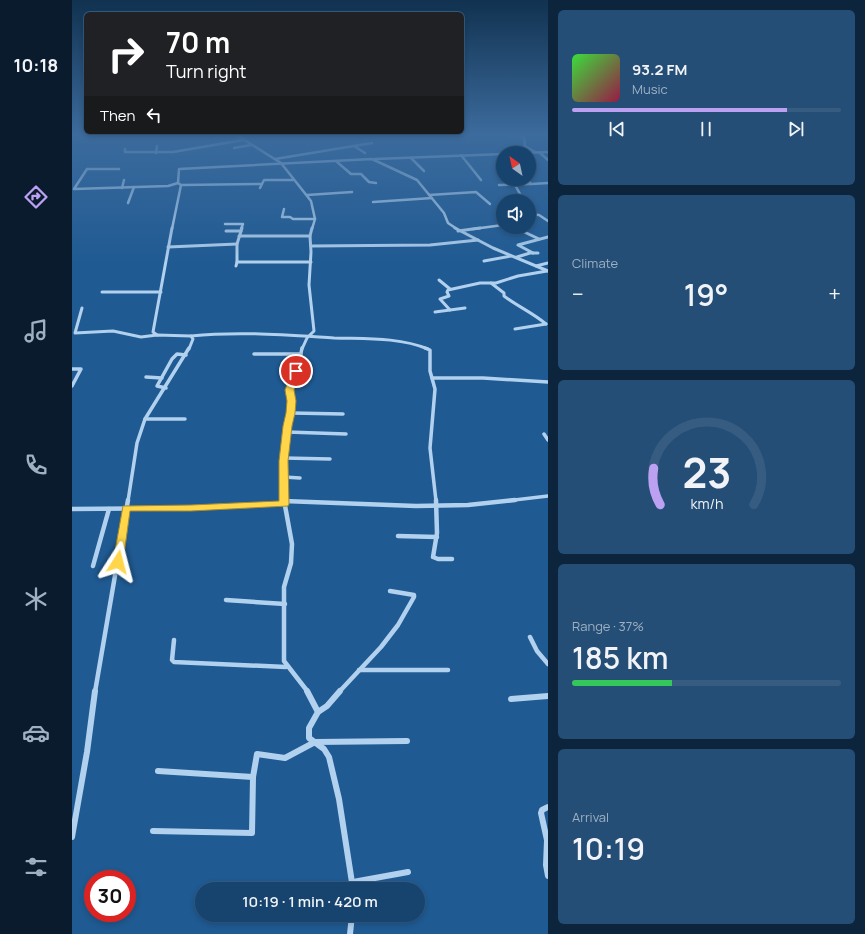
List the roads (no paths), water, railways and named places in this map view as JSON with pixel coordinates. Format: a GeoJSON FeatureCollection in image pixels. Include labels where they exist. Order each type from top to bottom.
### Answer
{"type":"FeatureCollection","features":[{"type":"Feature","properties":{"kind":"street"},"geometry":{"type":"LineString","coordinates":[[82,178],[74,189],[168,186],[178,183]]}},
{"type":"Feature","properties":{"kind":"street"},"geometry":{"type":"LineString","coordinates":[[178,183],[179,178]]}},
{"type":"Feature","properties":{"kind":"street"},"geometry":{"type":"LineString","coordinates":[[365,178],[369,182],[376,183]]}},
{"type":"Feature","properties":{"kind":"street"},"geometry":{"type":"LineString","coordinates":[[411,178],[421,184],[444,213],[448,223],[458,231],[493,248],[548,271]]}},
{"type":"Feature","properties":{"kind":"street"},"geometry":{"type":"LineString","coordinates":[[122,188],[124,180]]}},
{"type":"Feature","properties":{"kind":"street"},"geometry":{"type":"LineString","coordinates":[[260,188],[264,180],[293,180],[314,207],[315,219],[310,236],[311,262],[309,285],[314,331],[309,335],[303,345],[290,390],[292,401],[291,413],[284,458],[284,502],[290,526],[292,544],[291,563],[284,587],[284,661],[315,704],[318,712]]}},
{"type":"Feature","properties":{"kind":"street"},"geometry":{"type":"LineString","coordinates":[[178,183],[181,185],[261,184]]}},
{"type":"Feature","properties":{"kind":"street"},"geometry":{"type":"LineString","coordinates":[[536,184],[548,184]]}},
{"type":"Feature","properties":{"kind":"street"},"geometry":{"type":"LineString","coordinates":[[157,335],[153,332],[181,185]]}},
{"type":"Feature","properties":{"kind":"street"},"geometry":{"type":"LineString","coordinates":[[128,203],[134,187]]}},
{"type":"Feature","properties":{"kind":"street"},"geometry":{"type":"LineString","coordinates":[[306,195],[352,192]]}},
{"type":"Feature","properties":{"kind":"street"},"geometry":{"type":"LineString","coordinates":[[429,194],[476,192],[490,204]]}},
{"type":"Feature","properties":{"kind":"street"},"geometry":{"type":"LineString","coordinates":[[373,202],[432,198]]}},
{"type":"Feature","properties":{"kind":"street"},"geometry":{"type":"LineString","coordinates":[[284,209],[282,217],[290,217],[292,219],[315,219]]}},
{"type":"Feature","properties":{"kind":"street"},"geometry":{"type":"LineString","coordinates":[[536,215],[548,221]]}},
{"type":"Feature","properties":{"kind":"street"},"geometry":{"type":"LineString","coordinates":[[225,224],[243,224],[237,244],[236,266]]}},
{"type":"Feature","properties":{"kind":"street"},"geometry":{"type":"LineString","coordinates":[[458,231],[496,226]]}},
{"type":"Feature","properties":{"kind":"street"},"geometry":{"type":"LineString","coordinates":[[226,231],[241,231]]}},
{"type":"Feature","properties":{"kind":"street"},"geometry":{"type":"LineString","coordinates":[[529,234],[539,239]]}},
{"type":"Feature","properties":{"kind":"street"},"geometry":{"type":"LineString","coordinates":[[239,236],[310,236]]}},
{"type":"Feature","properties":{"kind":"street"},"geometry":{"type":"LineString","coordinates":[[533,253],[518,245],[548,237]]}},
{"type":"Feature","properties":{"kind":"street"},"geometry":{"type":"LineString","coordinates":[[311,246],[430,245],[478,240]]}},
{"type":"Feature","properties":{"kind":"street"},"geometry":{"type":"LineString","coordinates":[[168,247],[237,244]]}},
{"type":"Feature","properties":{"kind":"street"},"geometry":{"type":"LineString","coordinates":[[517,257],[538,253]]}},
{"type":"Feature","properties":{"kind":"street"},"geometry":{"type":"LineString","coordinates":[[484,261],[511,256]]}},
{"type":"Feature","properties":{"kind":"street"},"geometry":{"type":"LineString","coordinates":[[237,262],[311,262]]}},
{"type":"Feature","properties":{"kind":"street"},"geometry":{"type":"LineString","coordinates":[[536,266],[548,263]]}},
{"type":"Feature","properties":{"kind":"street"},"geometry":{"type":"LineString","coordinates":[[450,310],[440,299],[449,296],[447,291],[480,283],[500,282],[518,276],[548,271]]}},
{"type":"Feature","properties":{"kind":"street"},"geometry":{"type":"LineString","coordinates":[[440,280],[450,290]]}},
{"type":"Feature","properties":{"kind":"street"},"geometry":{"type":"LineString","coordinates":[[491,283],[504,293],[504,296],[513,303],[533,313],[546,324],[515,329]]}},
{"type":"Feature","properties":{"kind":"street"},"geometry":{"type":"LineString","coordinates":[[102,292],[161,292]]}},
{"type":"Feature","properties":{"kind":"street"},"geometry":{"type":"LineString","coordinates":[[82,308],[74,333],[113,332],[141,337],[157,335],[191,336],[216,333],[309,335],[400,342],[423,346],[430,350],[432,378],[435,389],[430,448],[436,506],[437,537],[433,557],[438,559],[452,559]]}},
{"type":"Feature","properties":{"kind":"street"},"geometry":{"type":"LineString","coordinates":[[435,312],[465,308]]}},
{"type":"Feature","properties":{"kind":"street"},"geometry":{"type":"LineString","coordinates":[[72,837],[87,752],[97,676],[114,588],[137,443],[145,419],[186,355],[193,339],[191,336]]}},
{"type":"Feature","properties":{"kind":"street"},"geometry":{"type":"LineString","coordinates":[[166,388],[157,386],[174,356],[178,354],[186,355]]}},
{"type":"Feature","properties":{"kind":"street"},"geometry":{"type":"LineString","coordinates":[[254,354],[301,354]]}},
{"type":"Feature","properties":{"kind":"street"},"geometry":{"type":"LineString","coordinates":[[72,368],[81,369],[72,386]]}},
{"type":"Feature","properties":{"kind":"street"},"geometry":{"type":"LineString","coordinates":[[146,377],[162,378]]}},
{"type":"Feature","properties":{"kind":"street"},"geometry":{"type":"LineString","coordinates":[[432,378],[483,378],[548,382]]}},
{"type":"Feature","properties":{"kind":"street"},"geometry":{"type":"LineString","coordinates":[[291,413],[343,414]]}},
{"type":"Feature","properties":{"kind":"street"},"geometry":{"type":"LineString","coordinates":[[145,419],[185,419]]}},
{"type":"Feature","properties":{"kind":"street"},"geometry":{"type":"LineString","coordinates":[[287,432],[346,434]]}},
{"type":"Feature","properties":{"kind":"street"},"geometry":{"type":"LineString","coordinates":[[544,434],[548,440]]}},
{"type":"Feature","properties":{"kind":"street"},"geometry":{"type":"LineString","coordinates":[[284,458],[330,459]]}},
{"type":"Feature","properties":{"kind":"street"},"geometry":{"type":"LineString","coordinates":[[284,478],[300,478]]}},
{"type":"Feature","properties":{"kind":"street"},"geometry":{"type":"LineString","coordinates":[[72,509],[191,508],[284,502],[436,506],[468,505],[548,496]]}},
{"type":"Feature","properties":{"kind":"street"},"geometry":{"type":"LineString","coordinates":[[93,566],[109,508]]}},
{"type":"Feature","properties":{"kind":"street"},"geometry":{"type":"LineString","coordinates":[[398,536],[437,537]]}},
{"type":"Feature","properties":{"kind":"street"},"geometry":{"type":"LineString","coordinates":[[352,882],[339,799],[329,757],[324,749],[309,738],[309,728],[318,712],[327,706],[398,625],[414,597],[414,595],[390,591]]}},
{"type":"Feature","properties":{"kind":"street"},"geometry":{"type":"LineString","coordinates":[[226,600],[284,604]]}},
{"type":"Feature","properties":{"kind":"street"},"geometry":{"type":"LineString","coordinates":[[530,637],[537,650],[548,663]]}},
{"type":"Feature","properties":{"kind":"street"},"geometry":{"type":"LineString","coordinates":[[174,640],[172,660],[174,662],[287,667]]}},
{"type":"Feature","properties":{"kind":"street"},"geometry":{"type":"LineString","coordinates":[[359,670],[448,670]]}},
{"type":"Feature","properties":{"kind":"street"},"geometry":{"type":"LineString","coordinates":[[511,699],[548,696]]}},
{"type":"Feature","properties":{"kind":"street"},"geometry":{"type":"LineString","coordinates":[[153,831],[252,833],[253,777],[257,754],[285,758],[316,742],[408,741]]}},
{"type":"Feature","properties":{"kind":"street"},"geometry":{"type":"LineString","coordinates":[[158,771],[253,777]]}},
{"type":"Feature","properties":{"kind":"street"},"geometry":{"type":"LineString","coordinates":[[548,807],[542,810],[541,813],[547,840],[546,865],[548,876]]}},
{"type":"Feature","properties":{"kind":"street"},"geometry":{"type":"LineString","coordinates":[[369,882],[408,872]]}},
{"type":"Feature","properties":{"kind":"street"},"geometry":{"type":"LineString","coordinates":[[350,934],[351,922]]}}]}
